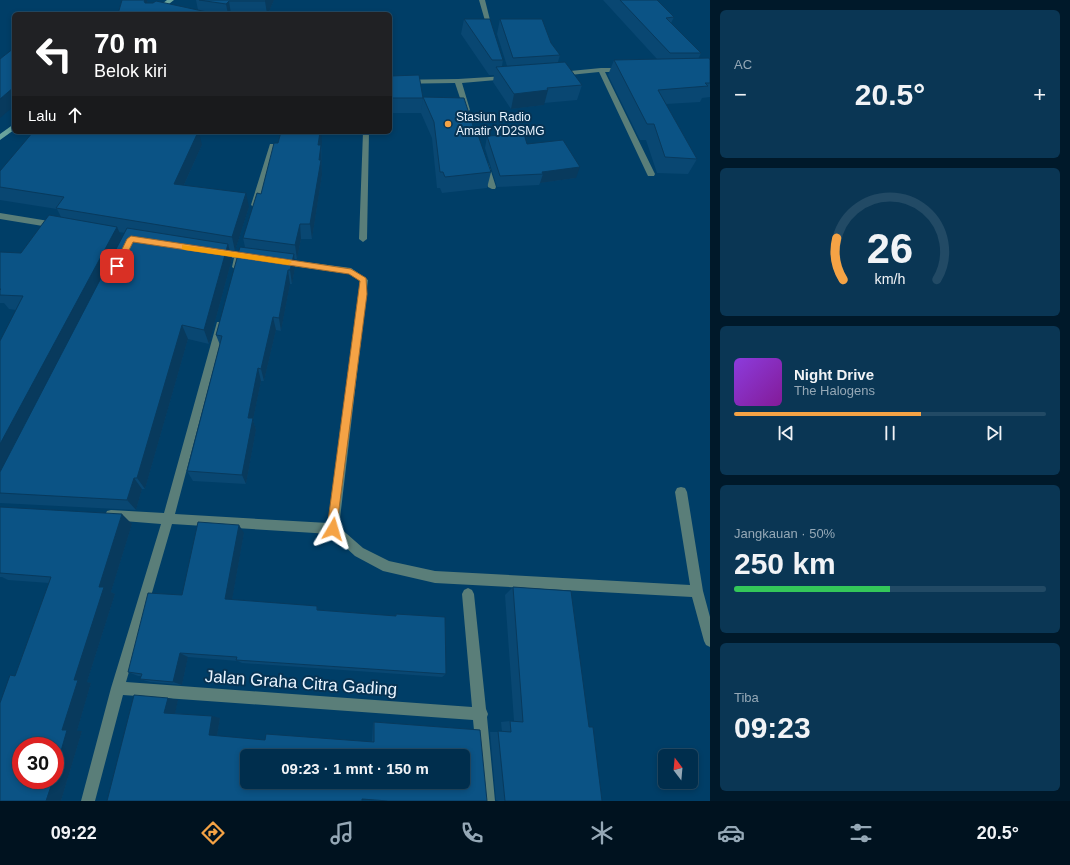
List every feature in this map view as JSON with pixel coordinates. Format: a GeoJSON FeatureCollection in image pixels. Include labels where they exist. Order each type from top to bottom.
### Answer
{"type":"FeatureCollection","features":[{"type":"Feature","properties":{"kind":"main road"},"geometry":{"type":"LineString","coordinates":[[155,12],[171,0]]}},
{"type":"Feature","properties":{"kind":"main road"},"geometry":{"type":"LineString","coordinates":[[0,138],[12,128]]}},
{"type":"Feature","properties":{"kind":"street"},"geometry":{"type":"LineString","coordinates":[[482,0],[493,35]]}},
{"type":"Feature","properties":{"kind":"street"},"geometry":{"type":"LineString","coordinates":[[554,74],[601,70],[633,70]]}},
{"type":"Feature","properties":{"kind":"street"},"geometry":{"type":"LineString","coordinates":[[601,70],[651,174]]}},
{"type":"Feature","properties":{"kind":"street"},"geometry":{"type":"LineString","coordinates":[[504,71],[506,78]]}},
{"type":"Feature","properties":{"kind":"street"},"geometry":{"type":"LineString","coordinates":[[392,82],[458,81],[514,77]]}},
{"type":"Feature","properties":{"kind":"street"},"geometry":{"type":"LineString","coordinates":[[458,81],[469,116]]}},
{"type":"Feature","properties":{"kind":"street"},"geometry":{"type":"LineString","coordinates":[[363,239],[366,134]]}},
{"type":"Feature","properties":{"kind":"street"},"geometry":{"type":"LineString","coordinates":[[253,212],[273,146]]}},
{"type":"Feature","properties":{"kind":"street"},"geometry":{"type":"LineString","coordinates":[[483,158],[492,187]]}},
{"type":"Feature","properties":{"kind":"street"},"geometry":{"type":"LineString","coordinates":[[0,216],[62,227]]}},
{"type":"Feature","properties":{"kind":"street"},"geometry":{"type":"LineString","coordinates":[[208,251],[242,254],[233,278]]}},
{"type":"Feature","properties":{"kind":"street"},"geometry":{"type":"LineString","coordinates":[[269,260],[351,271],[364,280],[333,529]]}},
{"type":"Feature","properties":{"kind":"street"},"geometry":{"type":"LineString","coordinates":[[88,801],[118,688],[168,518],[223,316]]}},
{"type":"Feature","properties":{"kind":"street"},"geometry":{"type":"LineString","coordinates":[[681,492],[697,591],[710,641]]}},
{"type":"Feature","properties":{"kind":"street"},"geometry":{"type":"LineString","coordinates":[[96,514],[333,529],[359,552],[387,567],[435,577],[697,591]]}},
{"type":"Feature","properties":{"kind":"street"},"geometry":{"type":"LineString","coordinates":[[468,594],[481,714],[488,801]]}},
{"type":"Feature","properties":{"kind":"street","name":"Jalan Graha Citra Gading"},"geometry":{"type":"LineString","coordinates":[[118,688],[481,714]]}},
{"type":"Feature","properties":{"kind":"building"},"geometry":{"type":"Polygon","coordinates":[[[122,0],[145,0],[145,3],[153,3],[156,1],[207,12],[119,12],[122,0]]]}},
{"type":"Feature","properties":{"kind":"building"},"geometry":{"type":"Polygon","coordinates":[[[199,0],[266,0],[229,1],[226,4],[199,0]]]}},
{"type":"Feature","properties":{"kind":"building"},"geometry":{"type":"Polygon","coordinates":[[[620,0],[657,0],[674,17],[666,18],[701,53],[670,53],[620,0]]]}},
{"type":"Feature","properties":{"kind":"building"},"geometry":{"type":"Polygon","coordinates":[[[464,19],[490,19],[503,60],[492,60],[464,19]]]}},
{"type":"Feature","properties":{"kind":"building"},"geometry":{"type":"Polygon","coordinates":[[[500,19],[542,19],[551,43],[560,55],[513,58],[500,19]]]}},
{"type":"Feature","properties":{"kind":"building"},"geometry":{"type":"Polygon","coordinates":[[[12,50],[12,89],[0,99],[0,59],[12,50]]]}},
{"type":"Feature","properties":{"kind":"building"},"geometry":{"type":"Polygon","coordinates":[[[709,58],[710,83],[705,83],[708,86],[658,90],[697,159],[665,157],[654,124],[647,124],[614,60],[709,58]]]}},
{"type":"Feature","properties":{"kind":"building"},"geometry":{"type":"Polygon","coordinates":[[[565,62],[582,85],[547,88],[548,90],[514,94],[496,67],[565,62]]]}},
{"type":"Feature","properties":{"kind":"building"},"geometry":{"type":"Polygon","coordinates":[[[419,75],[423,98],[392,98],[392,76],[419,75]]]}},
{"type":"Feature","properties":{"kind":"building"},"geometry":{"type":"Polygon","coordinates":[[[423,97],[464,98],[475,132],[477,132],[491,172],[445,177],[443,172],[440,172],[434,122],[423,97]]]}},
{"type":"Feature","properties":{"kind":"building"},"geometry":{"type":"Polygon","coordinates":[[[31,134],[197,134],[174,184],[246,193],[232,237],[56,208],[64,197],[0,187],[0,171],[31,134]]]}},
{"type":"Feature","properties":{"kind":"building"},"geometry":{"type":"Polygon","coordinates":[[[280,134],[320,134],[318,145],[321,145],[319,160],[321,160],[310,224],[300,224],[295,245],[243,238],[257,193],[261,194],[274,143],[278,143],[280,134]]]}},
{"type":"Feature","properties":{"kind":"building"},"geometry":{"type":"Polygon","coordinates":[[[524,134],[527,144],[563,140],[580,167],[542,172],[543,174],[500,176],[487,136],[524,134]]]}},
{"type":"Feature","properties":{"kind":"building"},"geometry":{"type":"Polygon","coordinates":[[[49,215],[117,227],[0,444],[0,341],[23,296],[0,295],[0,252],[21,253],[49,215]]]}},
{"type":"Feature","properties":{"kind":"building"},"geometry":{"type":"Polygon","coordinates":[[[127,228],[228,244],[204,330],[182,325],[137,478],[134,478],[127,500],[0,493],[0,472],[127,228]]]}},
{"type":"Feature","properties":{"kind":"building"},"geometry":{"type":"Polygon","coordinates":[[[240,247],[294,254],[290,270],[288,270],[279,318],[273,317],[261,369],[258,368],[248,418],[253,418],[242,475],[187,471],[222,336],[216,335],[240,247]]]}},
{"type":"Feature","properties":{"kind":"building"},"geometry":{"type":"Polygon","coordinates":[[[0,507],[122,514],[99,587],[104,587],[74,680],[78,680],[62,730],[67,730],[64,740],[64,737],[12,737],[12,789],[50,789],[46,801],[0,801],[0,703],[10,675],[15,676],[51,577],[0,573],[0,507]]]}},
{"type":"Feature","properties":{"kind":"building"},"geometry":{"type":"Polygon","coordinates":[[[198,522],[239,525],[225,599],[317,606],[317,610],[396,616],[396,614],[445,617],[446,674],[236,660],[237,657],[180,653],[173,682],[140,679],[142,674],[128,672],[148,593],[182,595],[198,522]]]}},
{"type":"Feature","properties":{"kind":"building"},"geometry":{"type":"Polygon","coordinates":[[[513,587],[571,591],[589,727],[593,727],[602,801],[505,801],[498,731],[511,732],[510,721],[523,722],[513,587]]]}},
{"type":"Feature","properties":{"kind":"building"},"geometry":{"type":"Polygon","coordinates":[[[134,695],[168,698],[164,713],[212,716],[209,735],[265,740],[266,734],[374,742],[374,722],[480,730],[487,801],[388,801],[362,799],[362,801],[107,801],[134,695]]]}},
{"type":"Feature","properties":{"kind":"slow traffic"},"geometry":{"type":"LineString","coordinates":[[185,247],[288,262]]}},
{"type":"Feature","properties":{"kind":"place","name":"Stasiun Radio Amatir YD2SMG"},"geometry":{"type":"Point","coordinates":[448,124]}},
{"type":"Feature","properties":{"kind":"route"},"geometry":{"type":"LineString","coordinates":[[117,266],[131,239],[239,256],[351,271],[364,280],[333,529]]}}]}
